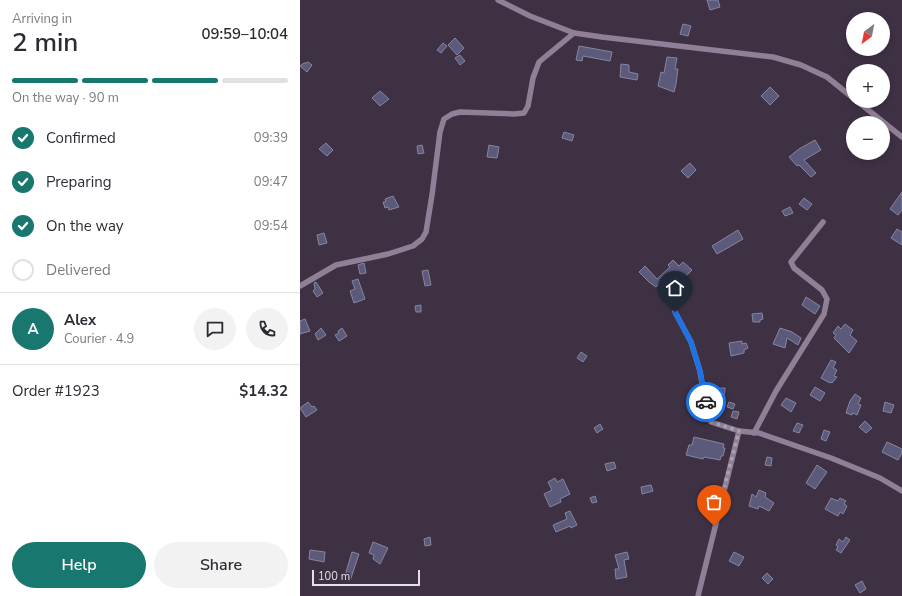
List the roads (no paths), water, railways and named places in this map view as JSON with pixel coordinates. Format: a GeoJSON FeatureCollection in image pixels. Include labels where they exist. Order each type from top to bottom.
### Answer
{"type":"FeatureCollection","features":[{"type":"Feature","properties":{"kind":"street"},"geometry":{"type":"LineString","coordinates":[[498,0],[530,16],[574,33],[774,57],[801,65],[827,77],[846,92]]}},
{"type":"Feature","properties":{"kind":"street"},"geometry":{"type":"LineString","coordinates":[[300,286],[336,265],[388,254],[414,246],[426,232],[440,132],[444,119],[452,114],[460,112],[524,113],[528,106],[533,78],[539,62],[574,33]]}},
{"type":"Feature","properties":{"kind":"street"},"geometry":{"type":"LineString","coordinates":[[866,108],[902,137]]}},
{"type":"Feature","properties":{"kind":"street"},"geometry":{"type":"LineString","coordinates":[[754,432],[776,391],[824,314],[827,299],[822,290],[794,268],[791,262],[823,222]]}},
{"type":"Feature","properties":{"kind":"street"},"geometry":{"type":"LineString","coordinates":[[675,312],[691,342],[700,371],[708,418],[711,422],[739,431],[754,432],[783,440],[880,478],[902,491]]}},
{"type":"Feature","properties":{"kind":"street"},"geometry":{"type":"LineString","coordinates":[[698,596],[739,431]]}}]}
